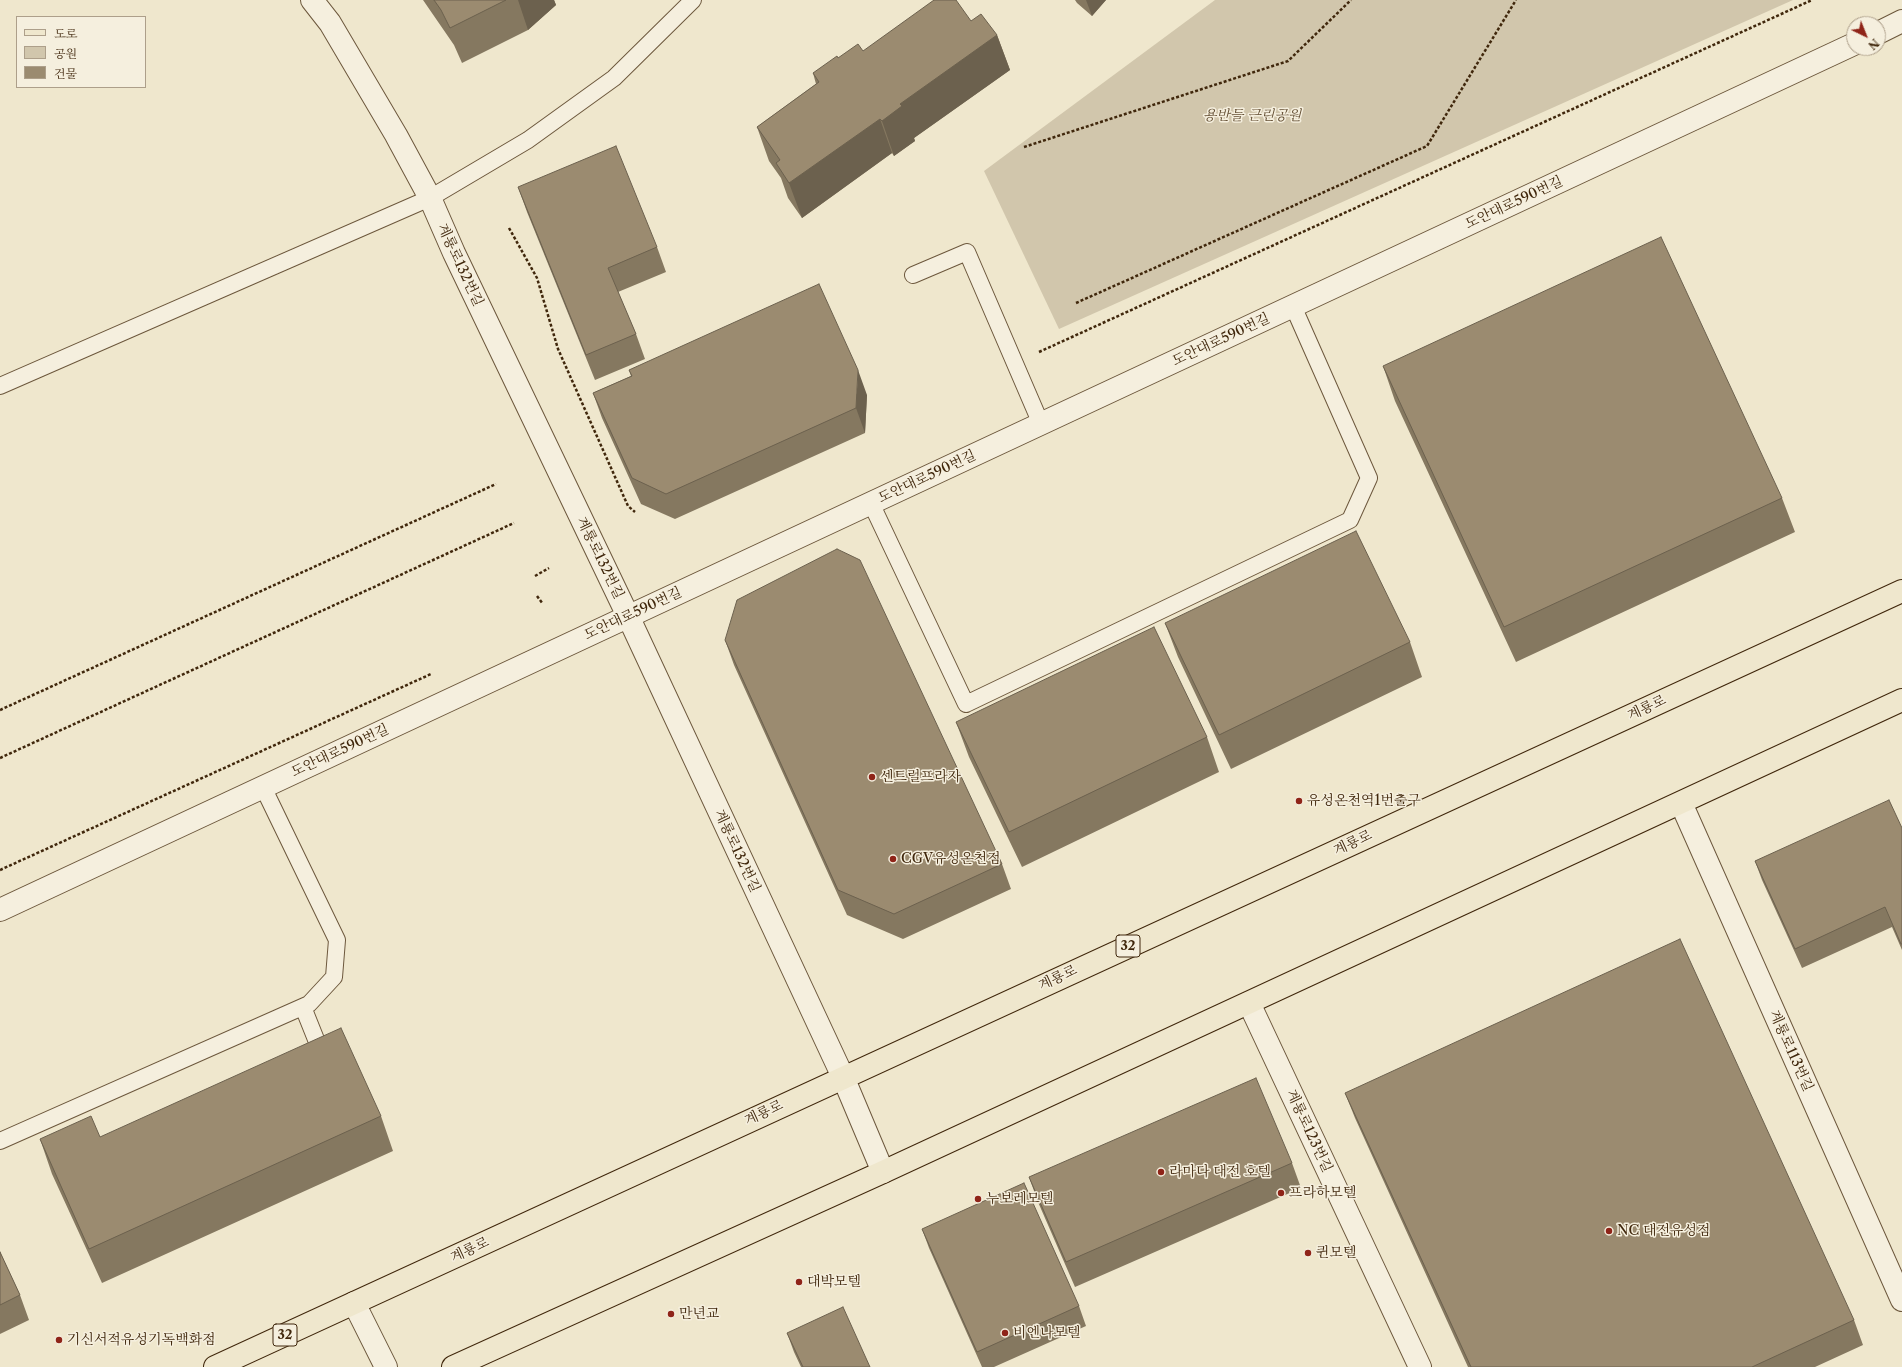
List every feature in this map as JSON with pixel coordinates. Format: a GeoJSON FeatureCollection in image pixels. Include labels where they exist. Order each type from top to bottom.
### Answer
{"type":"FeatureCollection","features":[{"type":"Feature","properties":{"kind":"main road","name":"계룡로"},"geometry":{"type":"LineString","coordinates":[[216,1367],[842,1077],[1902,591]]}},
{"type":"Feature","properties":{"kind":"main road"},"geometry":{"type":"LineString","coordinates":[[453,1367],[883,1172],[1902,700]]}},
{"type":"Feature","properties":{"kind":"street","name":"계룡로132번길"},"geometry":{"type":"LineString","coordinates":[[312,0],[334,29],[396,134],[430,198],[454,253],[628,616],[842,1077],[883,1172]]}},
{"type":"Feature","properties":{"kind":"street"},"geometry":{"type":"LineString","coordinates":[[1886,29],[1902,21]]}},
{"type":"Feature","properties":{"kind":"street","name":"도안대로590번길"},"geometry":{"type":"LineString","coordinates":[[0,910],[1846,48]]}},
{"type":"Feature","properties":{"kind":"street","name":"계룡로113번길"},"geometry":{"type":"LineString","coordinates":[[1681,803],[1902,1300]]}},
{"type":"Feature","properties":{"kind":"street","name":"계룡로123번길"},"geometry":{"type":"LineString","coordinates":[[1249,1003],[1420,1367]]}},
{"type":"Feature","properties":{"kind":"street"},"geometry":{"type":"LineString","coordinates":[[354,1303],[386,1367]]}},
{"type":"Feature","properties":{"kind":"lane"},"geometry":{"type":"LineString","coordinates":[[0,386],[430,198],[528,140],[614,78],[693,0]]}},
{"type":"Feature","properties":{"kind":"lane"},"geometry":{"type":"LineString","coordinates":[[913,275],[967,252],[1041,424]]}},
{"type":"Feature","properties":{"kind":"lane"},"geometry":{"type":"LineString","coordinates":[[870,503],[966,704],[1350,520],[1369,478],[1293,306]]}},
{"type":"Feature","properties":{"kind":"lane"},"geometry":{"type":"LineString","coordinates":[[0,1141],[309,1004],[334,976],[337,940],[263,788]]}},
{"type":"Feature","properties":{"kind":"lane"},"geometry":{"type":"LineString","coordinates":[[302,1007],[317,1042],[313,1063],[304,1071]]}},
{"type":"Feature","properties":{"kind":"path"},"geometry":{"type":"LineString","coordinates":[[1024,147],[1288,61],[1351,0]]}},
{"type":"Feature","properties":{"kind":"path"},"geometry":{"type":"LineString","coordinates":[[1076,303],[1427,146],[1516,0]]}},
{"type":"Feature","properties":{"kind":"path"},"geometry":{"type":"LineString","coordinates":[[1038,352],[1812,0]]}},
{"type":"Feature","properties":{"kind":"path"},"geometry":{"type":"LineString","coordinates":[[509,228],[537,278],[558,349],[628,506],[635,512]]}},
{"type":"Feature","properties":{"kind":"path"},"geometry":{"type":"LineString","coordinates":[[0,710],[496,484]]}},
{"type":"Feature","properties":{"kind":"path"},"geometry":{"type":"LineString","coordinates":[[0,758],[514,523]]}},
{"type":"Feature","properties":{"kind":"path"},"geometry":{"type":"LineString","coordinates":[[535,576],[549,568]]}},
{"type":"Feature","properties":{"kind":"path"},"geometry":{"type":"LineString","coordinates":[[538,596],[543,604]]}},
{"type":"Feature","properties":{"kind":"path"},"geometry":{"type":"LineString","coordinates":[[0,870],[435,672]]}},
{"type":"Feature","properties":{"kind":"green space","name":"용반들 근린공원"},"geometry":{"type":"Polygon","coordinates":[[[1215,0],[1793,0],[1059,329],[984,171],[1215,0]]]}},
{"type":"Feature","properties":{"kind":"building"},"geometry":{"type":"Polygon","coordinates":[[[434,0],[506,0],[450,28],[434,0]]]}},
{"type":"Feature","properties":{"kind":"building"},"geometry":{"type":"Polygon","coordinates":[[[934,0],[956,0],[971,21],[981,14],[997,35],[900,104],[902,106],[882,121],[880,119],[789,183],[776,163],[780,160],[757,127],[819,82],[813,73],[837,56],[838,58],[858,44],[863,51],[934,0]]]}},
{"type":"Feature","properties":{"kind":"building"},"geometry":{"type":"Polygon","coordinates":[[[616,146],[657,247],[608,268],[636,334],[586,355],[518,187],[616,146]]]}},
{"type":"Feature","properties":{"kind":"building"},"geometry":{"type":"Polygon","coordinates":[[[1661,237],[1782,498],[1504,627],[1383,366],[1661,237]]]}},
{"type":"Feature","properties":{"kind":"building"},"geometry":{"type":"Polygon","coordinates":[[[819,284],[858,370],[856,408],[666,494],[632,478],[593,393],[632,376],[629,370],[819,284]]]}},
{"type":"Feature","properties":{"kind":"building"},"geometry":{"type":"Polygon","coordinates":[[[1356,531],[1410,642],[1219,735],[1165,623],[1356,531]]]}},
{"type":"Feature","properties":{"kind":"building","name":"센트럴프라자"},"geometry":{"type":"Polygon","coordinates":[[[837,549],[860,560],[1002,864],[894,914],[838,890],[725,640],[737,600],[837,549]]]}},
{"type":"Feature","properties":{"kind":"building"},"geometry":{"type":"Polygon","coordinates":[[[1154,627],[1207,737],[1009,832],[956,722],[1154,627]]]}},
{"type":"Feature","properties":{"kind":"building"},"geometry":{"type":"Polygon","coordinates":[[[1889,800],[1902,828],[1902,944],[1885,907],[1795,949],[1755,861],[1889,800]]]}},
{"type":"Feature","properties":{"kind":"building","name":"NC 대전유성점"},"geometry":{"type":"Polygon","coordinates":[[[1680,939],[1854,1320],[1752,1367],[1471,1367],[1345,1093],[1680,939]]]}},
{"type":"Feature","properties":{"kind":"building"},"geometry":{"type":"Polygon","coordinates":[[[341,1028],[381,1116],[89,1249],[40,1139],[91,1116],[100,1137],[341,1028]]]}},
{"type":"Feature","properties":{"kind":"building"},"geometry":{"type":"Polygon","coordinates":[[[1256,1078],[1292,1163],[1066,1262],[1029,1177],[1256,1078]]]}},
{"type":"Feature","properties":{"kind":"building"},"geometry":{"type":"Polygon","coordinates":[[[1024,1183],[1079,1306],[977,1352],[922,1229],[1024,1183]]]}},
{"type":"Feature","properties":{"kind":"building"},"geometry":{"type":"Polygon","coordinates":[[[0,1252],[20,1295],[0,1305],[0,1252]]]}},
{"type":"Feature","properties":{"kind":"building"},"geometry":{"type":"Polygon","coordinates":[[[843,1307],[870,1367],[803,1367],[787,1333],[843,1307]]]}},
{"type":"Feature","properties":{"kind":"place","name":"센트럴프라자"},"geometry":{"type":"Point","coordinates":[872,777]}},
{"type":"Feature","properties":{"kind":"place","name":"유성온천역1번출구"},"geometry":{"type":"Point","coordinates":[1299,801]}},
{"type":"Feature","properties":{"kind":"place","name":"CGV유성온천점"},"geometry":{"type":"Point","coordinates":[893,859]}},
{"type":"Feature","properties":{"kind":"place","name":"라마다 대전 호텔"},"geometry":{"type":"Point","coordinates":[1161,1172]}},
{"type":"Feature","properties":{"kind":"place","name":"프라하모텔"},"geometry":{"type":"Point","coordinates":[1281,1193]}},
{"type":"Feature","properties":{"kind":"place","name":"누보레모텔"},"geometry":{"type":"Point","coordinates":[978,1199]}},
{"type":"Feature","properties":{"kind":"place","name":"NC 대전유성점"},"geometry":{"type":"Point","coordinates":[1609,1231]}},
{"type":"Feature","properties":{"kind":"place","name":"퀸모텔"},"geometry":{"type":"Point","coordinates":[1308,1253]}},
{"type":"Feature","properties":{"kind":"place","name":"대박모텔"},"geometry":{"type":"Point","coordinates":[799,1282]}},
{"type":"Feature","properties":{"kind":"place","name":"만년교"},"geometry":{"type":"Point","coordinates":[671,1314]}},
{"type":"Feature","properties":{"kind":"place","name":"비엔나모텔"},"geometry":{"type":"Point","coordinates":[1005,1333]}},
{"type":"Feature","properties":{"kind":"place","name":"기신서적유성기독백화점"},"geometry":{"type":"Point","coordinates":[59,1340]}}]}
